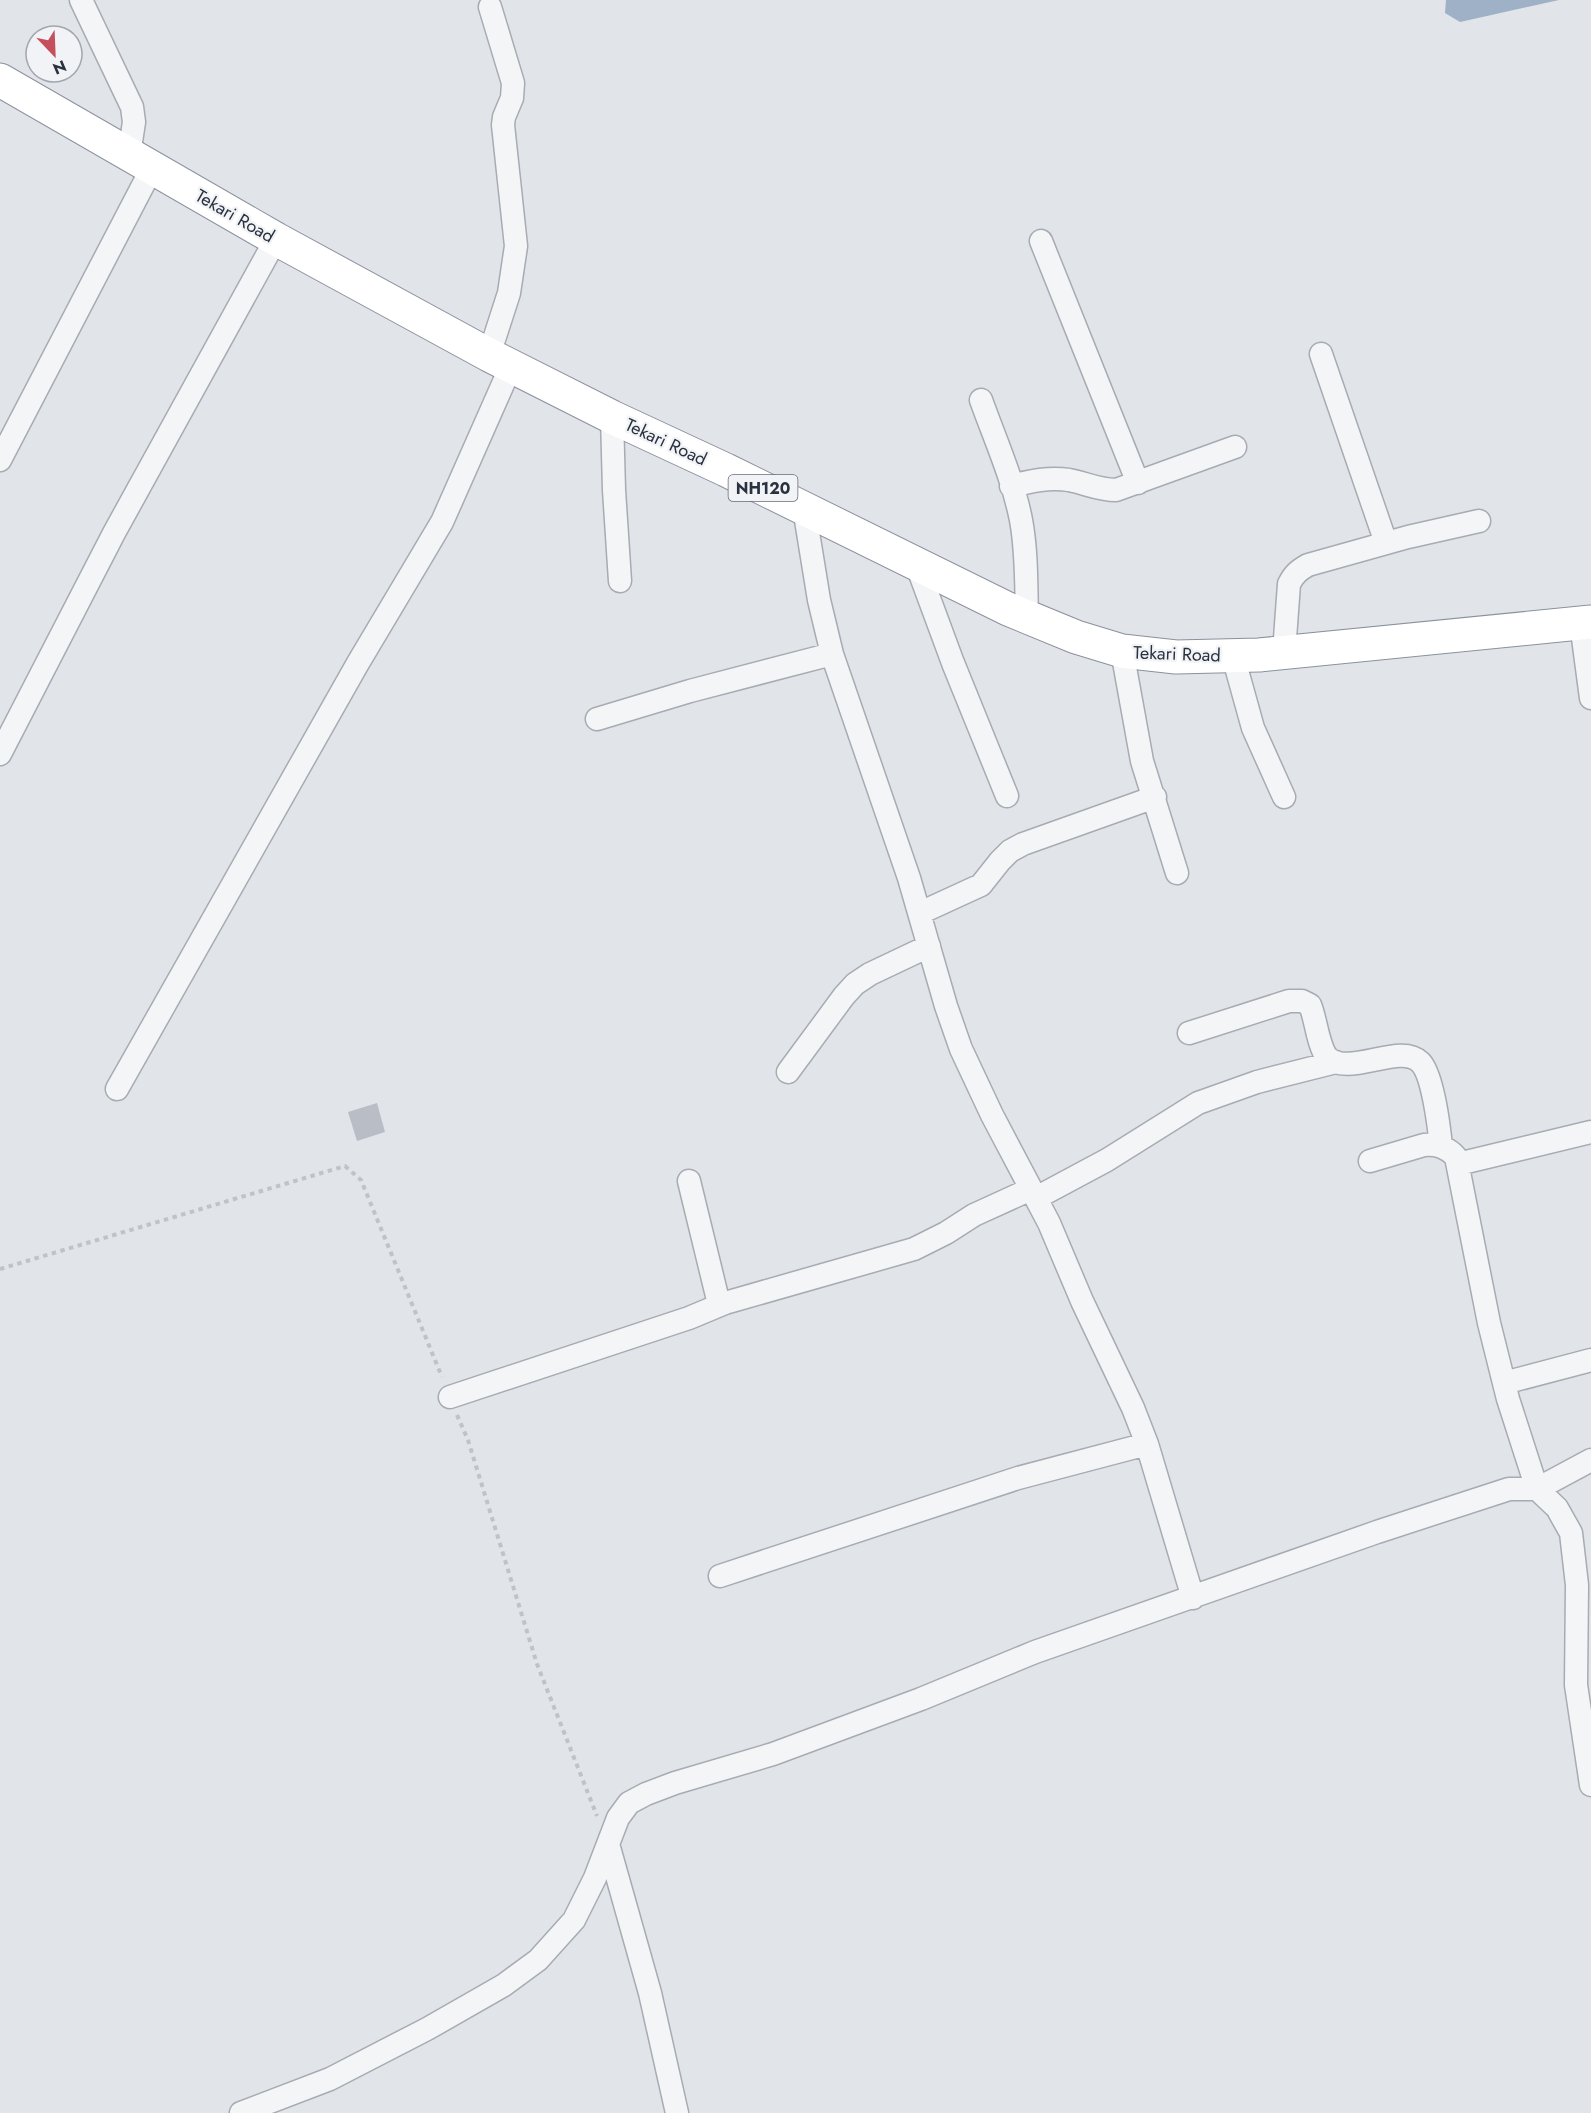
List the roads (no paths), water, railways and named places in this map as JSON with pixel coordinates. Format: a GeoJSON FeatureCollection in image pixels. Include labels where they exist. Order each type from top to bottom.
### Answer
{"type":"FeatureCollection","features":[{"type":"Feature","properties":{"kind":"highway","name":"Tekari Road"},"geometry":{"type":"LineString","coordinates":[[0,80],[276,239],[500,360],[612,417],[1027,617],[1076,637],[1122,651],[1176,657],[1233,656],[1586,622]]}},
{"type":"Feature","properties":{"kind":"street"},"geometry":{"type":"LineString","coordinates":[[0,460],[140,162],[132,106],[81,0]]}},
{"type":"Feature","properties":{"kind":"street"},"geometry":{"type":"LineString","coordinates":[[117,1089],[358,663],[442,522],[500,360],[516,246],[503,125],[512,98],[513,83],[490,7]]}},
{"type":"Feature","properties":{"kind":"street"},"geometry":{"type":"LineString","coordinates":[[0,754],[114,533],[276,239]]}},
{"type":"Feature","properties":{"kind":"street"},"geometry":{"type":"LineString","coordinates":[[1041,241],[1138,483]]}},
{"type":"Feature","properties":{"kind":"street"},"geometry":{"type":"LineString","coordinates":[[1321,354],[1386,543]]}},
{"type":"Feature","properties":{"kind":"street"},"geometry":{"type":"LineString","coordinates":[[981,400],[1020,518],[1024,542],[1027,617]]}},
{"type":"Feature","properties":{"kind":"street"},"geometry":{"type":"LineString","coordinates":[[612,417],[620,581]]}},
{"type":"Feature","properties":{"kind":"street"},"geometry":{"type":"LineString","coordinates":[[1011,486],[1046,479],[1067,479],[1106,490],[1116,490],[1235,447]]}},
{"type":"Feature","properties":{"kind":"street"},"geometry":{"type":"LineString","coordinates":[[804,508],[819,600],[832,654],[920,913],[945,1006],[961,1049],[992,1115],[1049,1223],[1082,1301],[1133,1408],[1147,1444],[1193,1598]]}},
{"type":"Feature","properties":{"kind":"street"},"geometry":{"type":"LineString","coordinates":[[1284,652],[1289,584],[1293,576],[1308,564],[1479,521]]}},
{"type":"Feature","properties":{"kind":"street"},"geometry":{"type":"LineString","coordinates":[[916,563],[1006,796]]}},
{"type":"Feature","properties":{"kind":"street"},"geometry":{"type":"LineString","coordinates":[[1586,622],[1591,698]]}},
{"type":"Feature","properties":{"kind":"street"},"geometry":{"type":"LineString","coordinates":[[1122,651],[1142,761],[1177,873]]}},
{"type":"Feature","properties":{"kind":"street"},"geometry":{"type":"LineString","coordinates":[[597,719],[690,691],[832,654]]}},
{"type":"Feature","properties":{"kind":"street"},"geometry":{"type":"LineString","coordinates":[[1233,656],[1253,728],[1284,797]]}},
{"type":"Feature","properties":{"kind":"street"},"geometry":{"type":"LineString","coordinates":[[920,913],[981,885],[1000,861],[1023,844],[1155,797]]}},
{"type":"Feature","properties":{"kind":"street"},"geometry":{"type":"LineString","coordinates":[[788,1072],[855,984],[870,974],[929,946]]}},
{"type":"Feature","properties":{"kind":"street"},"geometry":{"type":"LineString","coordinates":[[1190,1033],[1288,1001],[1302,1001],[1310,1005],[1315,1016],[1322,1048],[1328,1058],[1346,1064],[1404,1056],[1414,1057],[1422,1063],[1437,1111],[1441,1146]]}},
{"type":"Feature","properties":{"kind":"street"},"geometry":{"type":"LineString","coordinates":[[450,1397],[725,1304],[914,1249],[946,1233],[974,1215],[1034,1194],[1107,1160],[1198,1103],[1257,1082],[1336,1062]]}},
{"type":"Feature","properties":{"kind":"street"},"geometry":{"type":"LineString","coordinates":[[1458,1164],[1591,1132]]}},
{"type":"Feature","properties":{"kind":"street"},"geometry":{"type":"LineString","coordinates":[[1370,1161],[1424,1145],[1441,1146],[1451,1151],[1456,1157],[1475,1260],[1504,1383],[1537,1489],[1557,1508],[1571,1533],[1584,1583],[1576,1685],[1586,1724],[1591,1785]]}},
{"type":"Feature","properties":{"kind":"street"},"geometry":{"type":"LineString","coordinates":[[689,1181],[717,1296],[725,1304]]}},
{"type":"Feature","properties":{"kind":"street"},"geometry":{"type":"LineString","coordinates":[[1504,1383],[1591,1360]]}},
{"type":"Feature","properties":{"kind":"street"},"geometry":{"type":"LineString","coordinates":[[720,1576],[1008,1481],[1147,1444]]}},
{"type":"Feature","properties":{"kind":"street"},"geometry":{"type":"LineString","coordinates":[[241,2113],[330,2079],[427,2029],[504,1985],[538,1960],[574,1920],[595,1878],[618,1818],[629,1803],[646,1794],[773,1754],[921,1699],[1035,1652],[1377,1532],[1509,1489],[1537,1489],[1591,1460]]}},
{"type":"Feature","properties":{"kind":"street"},"geometry":{"type":"LineString","coordinates":[[608,1844],[650,1993],[677,2113]]}},
{"type":"Feature","properties":{"kind":"water"},"geometry":{"type":"Polygon","coordinates":[[[1446,0],[1559,0],[1460,22],[1445,13],[1446,0]]]}}]}
